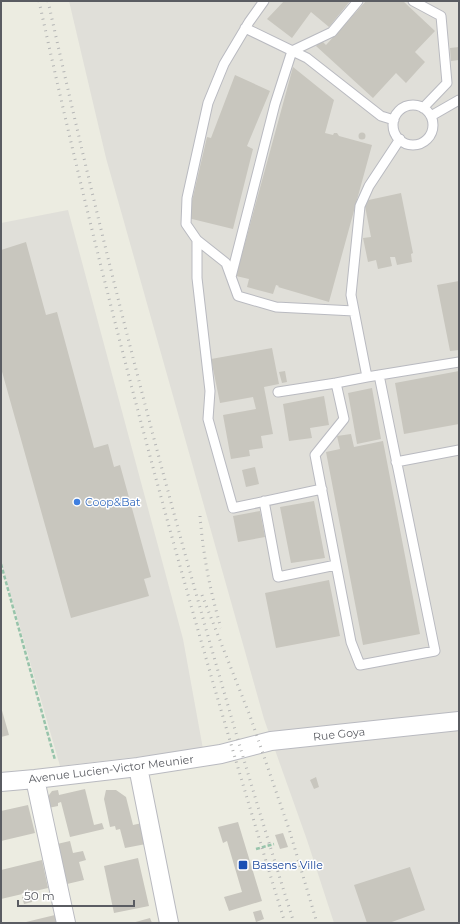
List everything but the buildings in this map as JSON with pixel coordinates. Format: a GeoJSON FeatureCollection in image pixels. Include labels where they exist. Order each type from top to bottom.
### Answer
{"type":"FeatureCollection","features":[{"type":"Feature","properties":{"kind":"street","name":"Rue Goya"},"geometry":{"type":"LineString","coordinates":[[221,754],[270,741],[459,721]]}},
{"type":"Feature","properties":{"kind":"street","name":"Avenue Lucien-Victor Meunier"},"geometry":{"type":"LineString","coordinates":[[1,782],[59,777],[138,767],[221,754]]}},
{"type":"Feature","properties":{"kind":"street"},"geometry":{"type":"LineString","coordinates":[[138,767],[169,923]]}},
{"type":"Feature","properties":{"kind":"street"},"geometry":{"type":"LineString","coordinates":[[35,779],[66,923]]}},
{"type":"Feature","properties":{"kind":"lane"},"geometry":{"type":"LineString","coordinates":[[264,1],[245,28],[224,64],[208,103],[187,198],[186,224],[196,240],[226,263],[238,296],[276,307],[354,311]]}},
{"type":"Feature","properties":{"kind":"lane"},"geometry":{"type":"LineString","coordinates":[[231,277],[275,104],[292,51],[332,32],[358,1]]}},
{"type":"Feature","properties":{"kind":"lane"},"geometry":{"type":"LineString","coordinates":[[413,1],[441,16],[447,83],[423,108]]}},
{"type":"Feature","properties":{"kind":"lane"},"geometry":{"type":"LineString","coordinates":[[245,28],[308,58],[381,116],[394,120]]}},
{"type":"Feature","properties":{"kind":"lane"},"geometry":{"type":"LineString","coordinates":[[431,116],[459,100]]}},
{"type":"Feature","properties":{"kind":"lane"},"geometry":{"type":"LineString","coordinates":[[408,105],[415,105],[423,108],[431,116],[433,122],[431,134],[427,139],[415,144],[409,144],[400,139],[394,132],[394,120],[397,112],[408,105]]}},
{"type":"Feature","properties":{"kind":"lane"},"geometry":{"type":"LineString","coordinates":[[367,377],[351,295],[360,206],[369,186],[400,139]]}},
{"type":"Feature","properties":{"kind":"lane"},"geometry":{"type":"LineString","coordinates":[[196,240],[197,278],[210,391],[208,419],[233,508],[322,489]]}},
{"type":"Feature","properties":{"kind":"lane"},"geometry":{"type":"LineString","coordinates":[[278,392],[459,362]]}},
{"type":"Feature","properties":{"kind":"lane"},"geometry":{"type":"LineString","coordinates":[[336,383],[344,419],[315,455],[351,642],[360,665],[435,651],[379,375]]}},
{"type":"Feature","properties":{"kind":"lane"},"geometry":{"type":"LineString","coordinates":[[396,462],[459,450]]}},
{"type":"Feature","properties":{"kind":"lane"},"geometry":{"type":"LineString","coordinates":[[264,501],[278,577],[336,565]]}},
{"type":"Feature","properties":{"kind":"path"},"geometry":{"type":"LineString","coordinates":[[1,564],[59,777]]}},
{"type":"Feature","properties":{"kind":"path"},"geometry":{"type":"LineString","coordinates":[[256,849],[274,844]]}},
{"type":"Feature","properties":{"kind":"shaded area"},"geometry":{"type":"Polygon","coordinates":[[[69,1],[459,1],[459,923],[334,923],[307,840],[264,719],[106,158],[69,1]]]}},
{"type":"Feature","properties":{"kind":"shaded area"},"geometry":{"type":"Polygon","coordinates":[[[68,210],[183,639],[203,749],[60,766],[1,561],[1,223],[68,210]]]}},
{"type":"Feature","properties":{"kind":"railway"},"geometry":{"type":"LineString","coordinates":[[39,1],[93,234],[152,465],[216,694],[285,923]]}},
{"type":"Feature","properties":{"kind":"railway"},"geometry":{"type":"LineString","coordinates":[[48,1],[102,234],[161,465],[225,694],[294,923]]}},
{"type":"Feature","properties":{"kind":"railway"},"geometry":{"type":"LineString","coordinates":[[200,516],[208,572],[221,628]]}},
{"type":"Feature","properties":{"kind":"railway"},"geometry":{"type":"LineString","coordinates":[[202,595],[250,716],[289,829],[317,923]]}},
{"type":"Feature","properties":{"kind":"place","name":"Coop&Bat"},"geometry":{"type":"Point","coordinates":[77,502]}},
{"type":"Feature","properties":{"kind":"place","name":"Bassens Ville"},"geometry":{"type":"Point","coordinates":[243,865]}}]}
